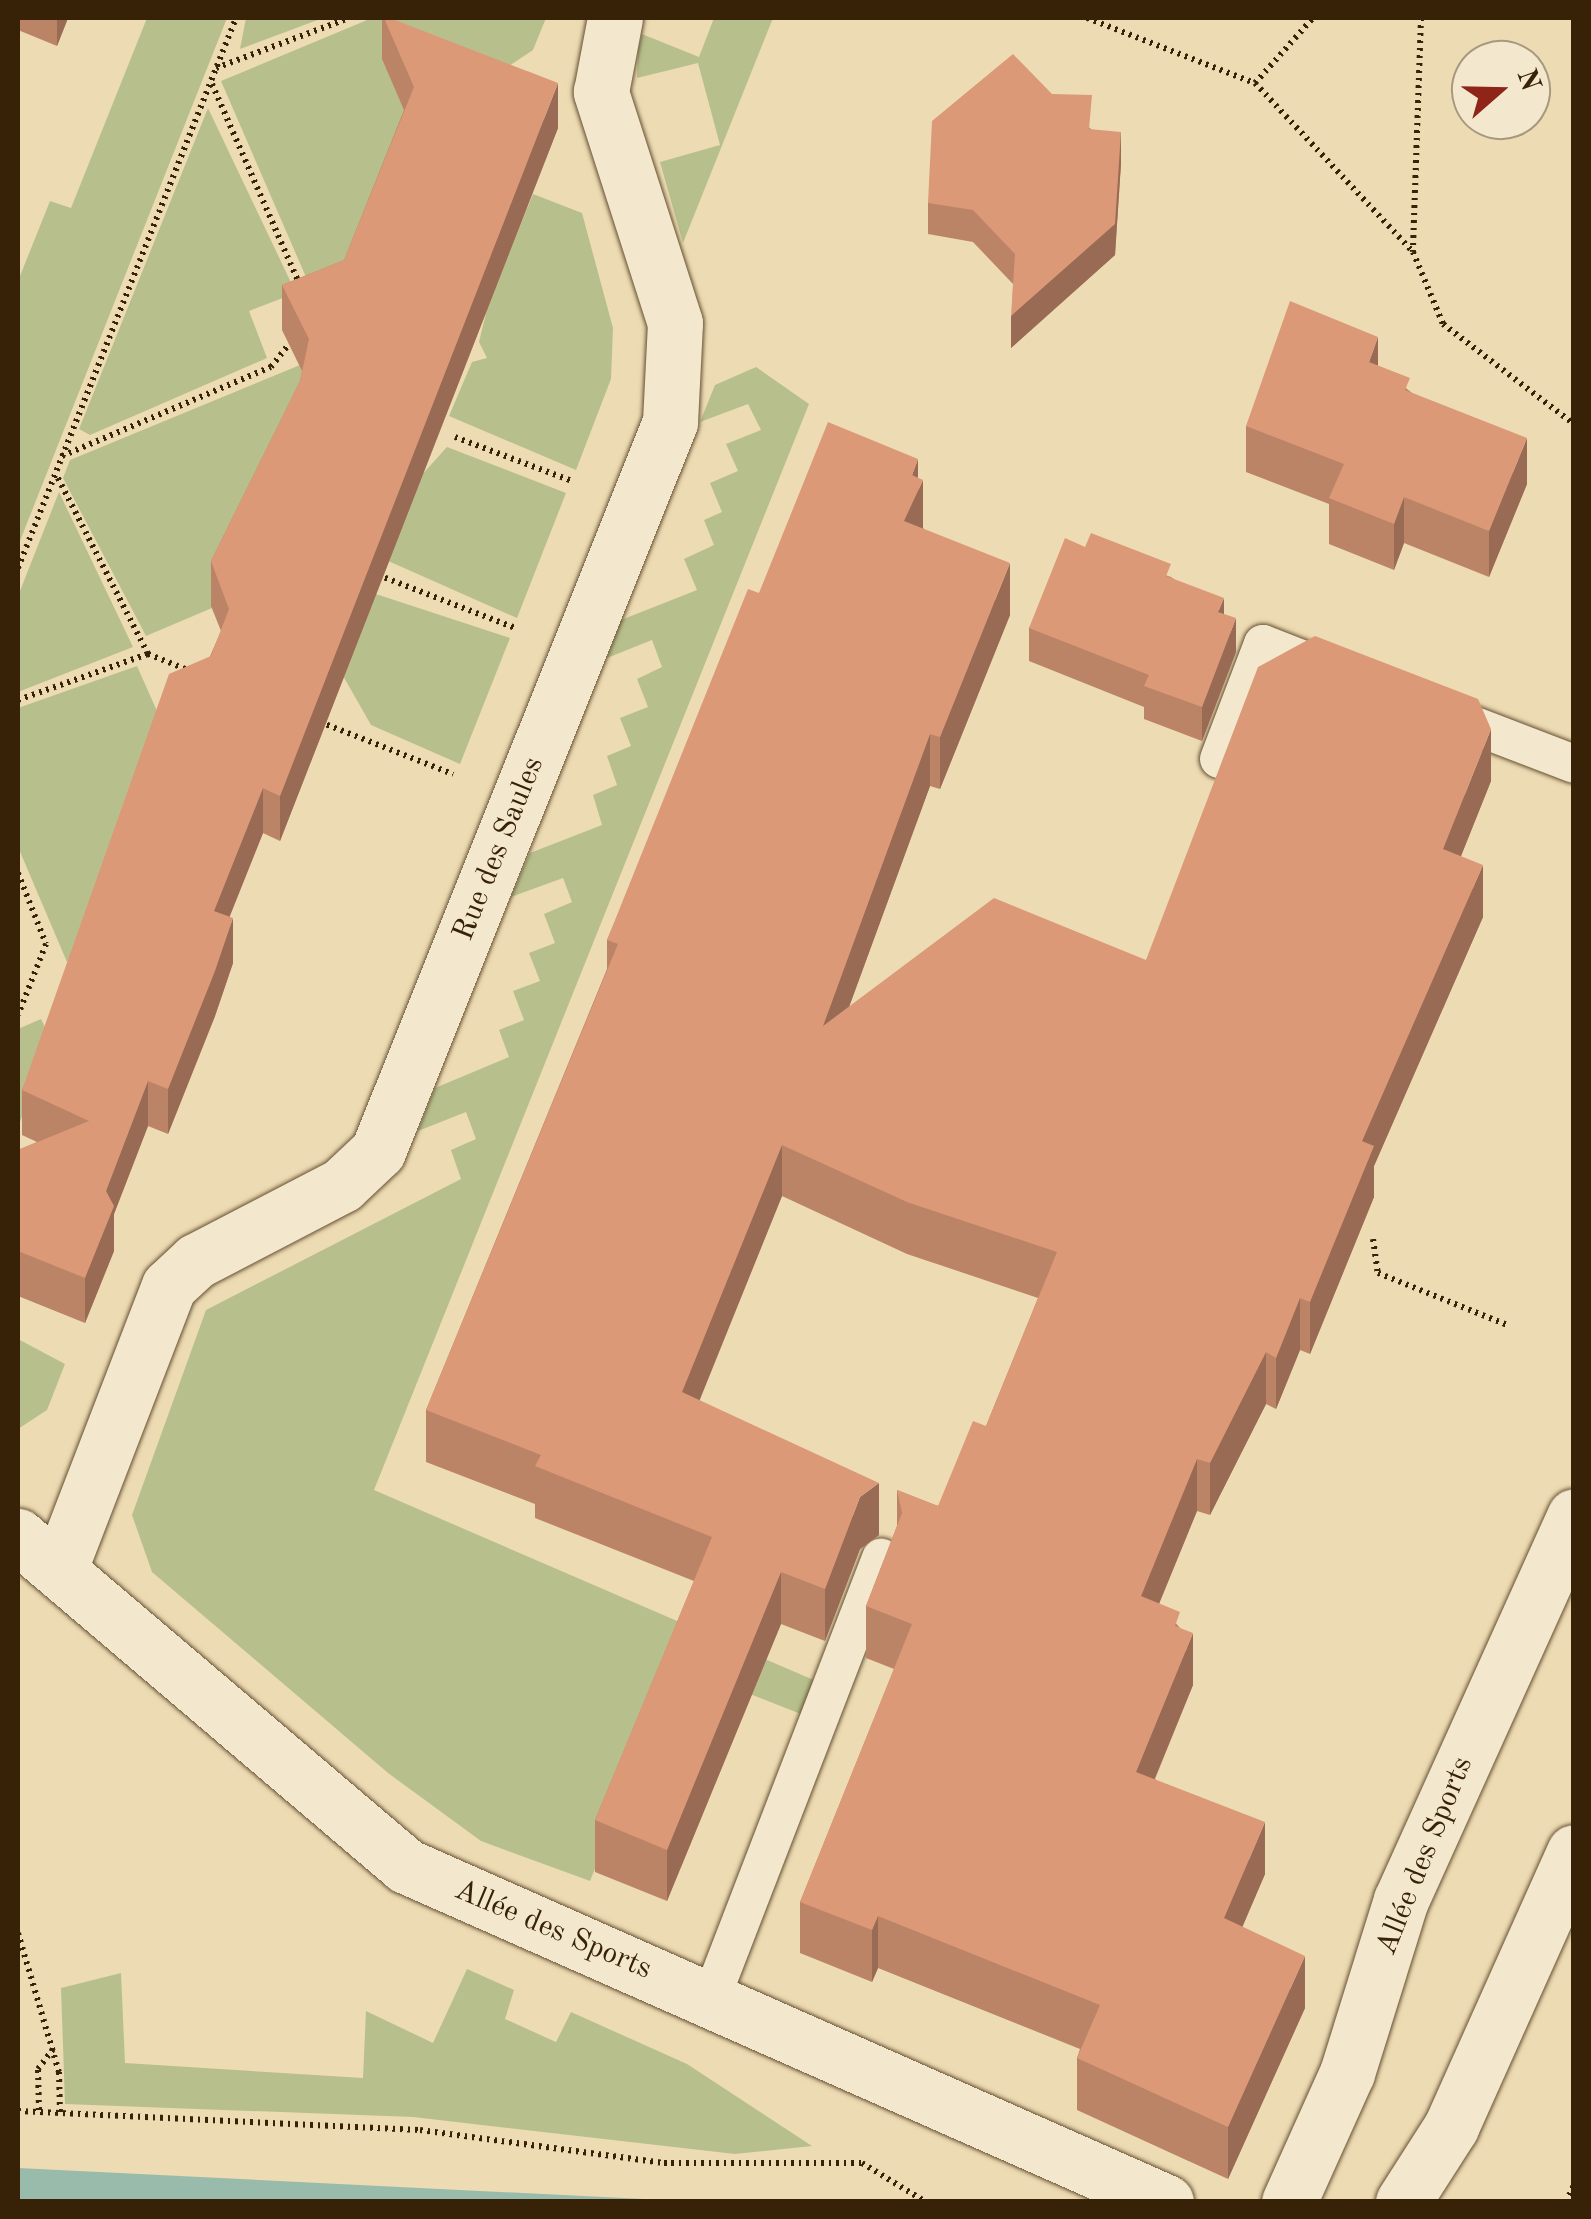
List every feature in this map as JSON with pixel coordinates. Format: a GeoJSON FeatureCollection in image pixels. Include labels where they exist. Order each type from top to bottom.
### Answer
{"type":"FeatureCollection","features":[{"type":"Feature","properties":{"kind":"street","name":"Rue des Saules"},"geometry":{"type":"LineString","coordinates":[[60,1568],[169,1286],[196,1261],[342,1184],[378,1151],[670,422],[675,322],[601,92],[615,18]]}},
{"type":"Feature","properties":{"kind":"street","name":"Allée des Sports"},"geometry":{"type":"LineString","coordinates":[[1289,2202],[1347,2073],[1401,1900],[1574,1516]]}},
{"type":"Feature","properties":{"kind":"street","name":"Allée des Sports"},"geometry":{"type":"LineString","coordinates":[[18,1536],[406,1866],[712,1996],[1166,2202]]}},
{"type":"Feature","properties":{"kind":"street"},"geometry":{"type":"LineString","coordinates":[[1403,2202],[1451,2127],[1574,1852]]}},
{"type":"Feature","properties":{"kind":"lane"},"geometry":{"type":"LineString","coordinates":[[1218,760],[1263,644],[1372,686]]}},
{"type":"Feature","properties":{"kind":"lane"},"geometry":{"type":"LineString","coordinates":[[1408,700],[1574,764]]}},
{"type":"Feature","properties":{"kind":"lane"},"geometry":{"type":"LineString","coordinates":[[712,1996],[881,1557]]}},
{"type":"Feature","properties":{"kind":"path"},"geometry":{"type":"LineString","coordinates":[[18,568],[236,18]]}},
{"type":"Feature","properties":{"kind":"path"},"geometry":{"type":"LineString","coordinates":[[216,68],[349,18]]}},
{"type":"Feature","properties":{"kind":"path"},"geometry":{"type":"LineString","coordinates":[[1088,18],[1255,84],[1413,252],[1443,324],[1574,424]]}},
{"type":"Feature","properties":{"kind":"path"},"geometry":{"type":"LineString","coordinates":[[1255,84],[1312,18]]}},
{"type":"Feature","properties":{"kind":"path"},"geometry":{"type":"LineString","coordinates":[[1413,252],[1421,18]]}},
{"type":"Feature","properties":{"kind":"path"},"geometry":{"type":"LineString","coordinates":[[211,82],[305,298]]}},
{"type":"Feature","properties":{"kind":"path"},"geometry":{"type":"LineString","coordinates":[[62,456],[271,367],[289,344]]}},
{"type":"Feature","properties":{"kind":"path"},"geometry":{"type":"LineString","coordinates":[[455,436],[582,485]]}},
{"type":"Feature","properties":{"kind":"path"},"geometry":{"type":"LineString","coordinates":[[55,473],[148,654],[200,676]]}},
{"type":"Feature","properties":{"kind":"path"},"geometry":{"type":"LineString","coordinates":[[372,572],[526,632]]}},
{"type":"Feature","properties":{"kind":"path"},"geometry":{"type":"LineString","coordinates":[[18,700],[148,654]]}},
{"type":"Feature","properties":{"kind":"path"},"geometry":{"type":"LineString","coordinates":[[301,714],[468,780]]}},
{"type":"Feature","properties":{"kind":"path"},"geometry":{"type":"LineString","coordinates":[[18,873],[46,944],[18,1015]]}},
{"type":"Feature","properties":{"kind":"path"},"geometry":{"type":"LineString","coordinates":[[1373,1239],[1378,1273],[1510,1326]]}},
{"type":"Feature","properties":{"kind":"path"},"geometry":{"type":"LineString","coordinates":[[18,1933],[54,2048],[60,2112]]}},
{"type":"Feature","properties":{"kind":"path"},"geometry":{"type":"LineString","coordinates":[[39,2110],[38,2070],[54,2048]]}},
{"type":"Feature","properties":{"kind":"path"},"geometry":{"type":"LineString","coordinates":[[18,2111],[420,2130],[664,2162],[862,2163],[926,2202]]}},
{"type":"Feature","properties":{"kind":"path"},"geometry":{"type":"LineString","coordinates":[[1566,2202],[1574,2185]]}},
{"type":"Feature","properties":{"kind":"green space"},"geometry":{"type":"Polygon","coordinates":[[[147,18],[227,18],[18,546],[18,281],[50,201],[71,208],[147,18]]]}},
{"type":"Feature","properties":{"kind":"green space"},"geometry":{"type":"Polygon","coordinates":[[[246,18],[323,18],[240,49],[246,18]]]}},
{"type":"Feature","properties":{"kind":"green space"},"geometry":{"type":"Polygon","coordinates":[[[372,18],[546,18],[533,50],[413,130],[322,314],[221,81],[372,18]]]}},
{"type":"Feature","properties":{"kind":"green space"},"geometry":{"type":"Polygon","coordinates":[[[714,18],[773,18],[683,243],[660,162],[720,145],[698,63],[637,78],[638,50],[642,34],[699,57],[714,18]]]}},
{"type":"Feature","properties":{"kind":"green space"},"geometry":{"type":"Polygon","coordinates":[[[208,108],[296,293],[249,311],[267,358],[90,435],[79,429],[208,108]]]}},
{"type":"Feature","properties":{"kind":"green space"},"geometry":{"type":"Polygon","coordinates":[[[533,194],[582,213],[613,328],[611,379],[576,470],[449,416],[472,362],[487,358],[479,342],[488,305],[533,194]]]}},
{"type":"Feature","properties":{"kind":"green space"},"geometry":{"type":"Polygon","coordinates":[[[300,365],[312,390],[212,608],[146,636],[63,478],[70,460],[300,365]]]}},
{"type":"Feature","properties":{"kind":"green space"},"geometry":{"type":"Polygon","coordinates":[[[756,367],[809,404],[374,1490],[816,1681],[801,1714],[678,1666],[590,1881],[481,1841],[388,1773],[152,1572],[132,1515],[206,1310],[461,1179],[451,1150],[476,1139],[466,1112],[418,1131],[435,1088],[509,1057],[499,1030],[524,1020],[513,991],[540,981],[529,953],[555,943],[544,914],[572,902],[563,878],[511,897],[530,853],[602,825],[593,795],[617,785],[607,756],[631,746],[620,718],[648,707],[637,679],[662,667],[652,640],[607,658],[621,620],[697,590],[684,559],[714,545],[704,520],[722,512],[710,483],[738,471],[726,444],[761,430],[748,404],[700,422],[715,385],[756,367]]]}},
{"type":"Feature","properties":{"kind":"green space"},"geometry":{"type":"Polygon","coordinates":[[[447,447],[566,493],[517,618],[386,560],[420,477],[447,447]]]}},
{"type":"Feature","properties":{"kind":"green space"},"geometry":{"type":"Polygon","coordinates":[[[59,492],[133,647],[18,692],[18,596],[59,492]]]}},
{"type":"Feature","properties":{"kind":"green space"},"geometry":{"type":"Polygon","coordinates":[[[376,594],[510,638],[460,764],[371,725],[342,674],[376,594]]]}},
{"type":"Feature","properties":{"kind":"green space"},"geometry":{"type":"Polygon","coordinates":[[[137,666],[165,729],[87,955],[67,962],[18,847],[18,708],[137,666]]]}},
{"type":"Feature","properties":{"kind":"green space"},"geometry":{"type":"Polygon","coordinates":[[[41,1019],[52,1041],[18,1127],[18,1029],[41,1019]]]}},
{"type":"Feature","properties":{"kind":"green space"},"geometry":{"type":"Polygon","coordinates":[[[18,1339],[65,1364],[47,1410],[18,1429],[18,1339]]]}},
{"type":"Feature","properties":{"kind":"green space"},"geometry":{"type":"Polygon","coordinates":[[[467,1969],[514,1990],[505,2019],[556,2042],[571,2012],[687,2064],[812,2146],[735,2154],[413,2117],[65,2104],[61,1988],[121,1973],[125,2063],[363,2078],[366,2011],[433,2043],[467,1969]]]}},
{"type":"Feature","properties":{"kind":"shaded area"},"geometry":{"type":"Polygon","coordinates":[[[18,2168],[684,2201],[18,2201],[18,2168]]]}},
{"type":"Feature","properties":{"kind":"building"},"geometry":{"type":"Polygon","coordinates":[[[384,18],[558,83],[280,796],[263,788],[214,911],[233,918],[215,971],[168,1089],[148,1081],[106,1191],[114,1206],[85,1278],[18,1251],[18,1150],[89,1121],[22,1090],[169,674],[211,656],[229,609],[211,561],[300,381],[309,339],[282,285],[344,260],[414,87],[384,18]]]}},
{"type":"Feature","properties":{"kind":"building"},"geometry":{"type":"Polygon","coordinates":[[[1013,54],[1052,94],[1092,95],[1089,129],[1121,132],[1115,224],[1011,316],[1015,254],[973,210],[928,203],[932,121],[1013,54]]]}},
{"type":"Feature","properties":{"kind":"building"},"geometry":{"type":"Polygon","coordinates":[[[1290,301],[1378,337],[1369,362],[1410,378],[1405,390],[1527,438],[1489,531],[1404,497],[1394,524],[1329,498],[1344,464],[1246,426],[1290,301]]]}},
{"type":"Feature","properties":{"kind":"building"},"geometry":{"type":"Polygon","coordinates":[[[828,422],[918,459],[912,475],[923,480],[904,521],[1010,563],[940,737],[930,734],[823,1026],[994,898],[1146,960],[1258,667],[1315,636],[1478,699],[1491,729],[1443,849],[1483,865],[1362,1141],[1374,1146],[1310,1302],[1300,1298],[1276,1358],[1266,1352],[1210,1463],[1197,1459],[1141,1596],[1180,1612],[1175,1626],[1193,1633],[1136,1772],[1265,1822],[1224,1918],[1305,1956],[1228,2127],[1077,2058],[1100,2005],[878,1916],[872,1930],[800,1902],[912,1624],[866,1606],[902,1513],[897,1490],[938,1506],[973,1421],[986,1426],[1057,1252],[907,1202],[782,1145],[682,1392],[879,1483],[860,1497],[825,1589],[781,1572],[667,1850],[595,1820],[712,1537],[535,1466],[541,1455],[426,1410],[618,944],[607,940],[748,589],[759,593],[828,422]]]}},
{"type":"Feature","properties":{"kind":"building"},"geometry":{"type":"Polygon","coordinates":[[[1091,533],[1171,564],[1166,576],[1224,598],[1218,612],[1236,618],[1202,707],[1144,686],[1149,675],[1029,628],[1065,538],[1085,547],[1091,533]]]}}]}
